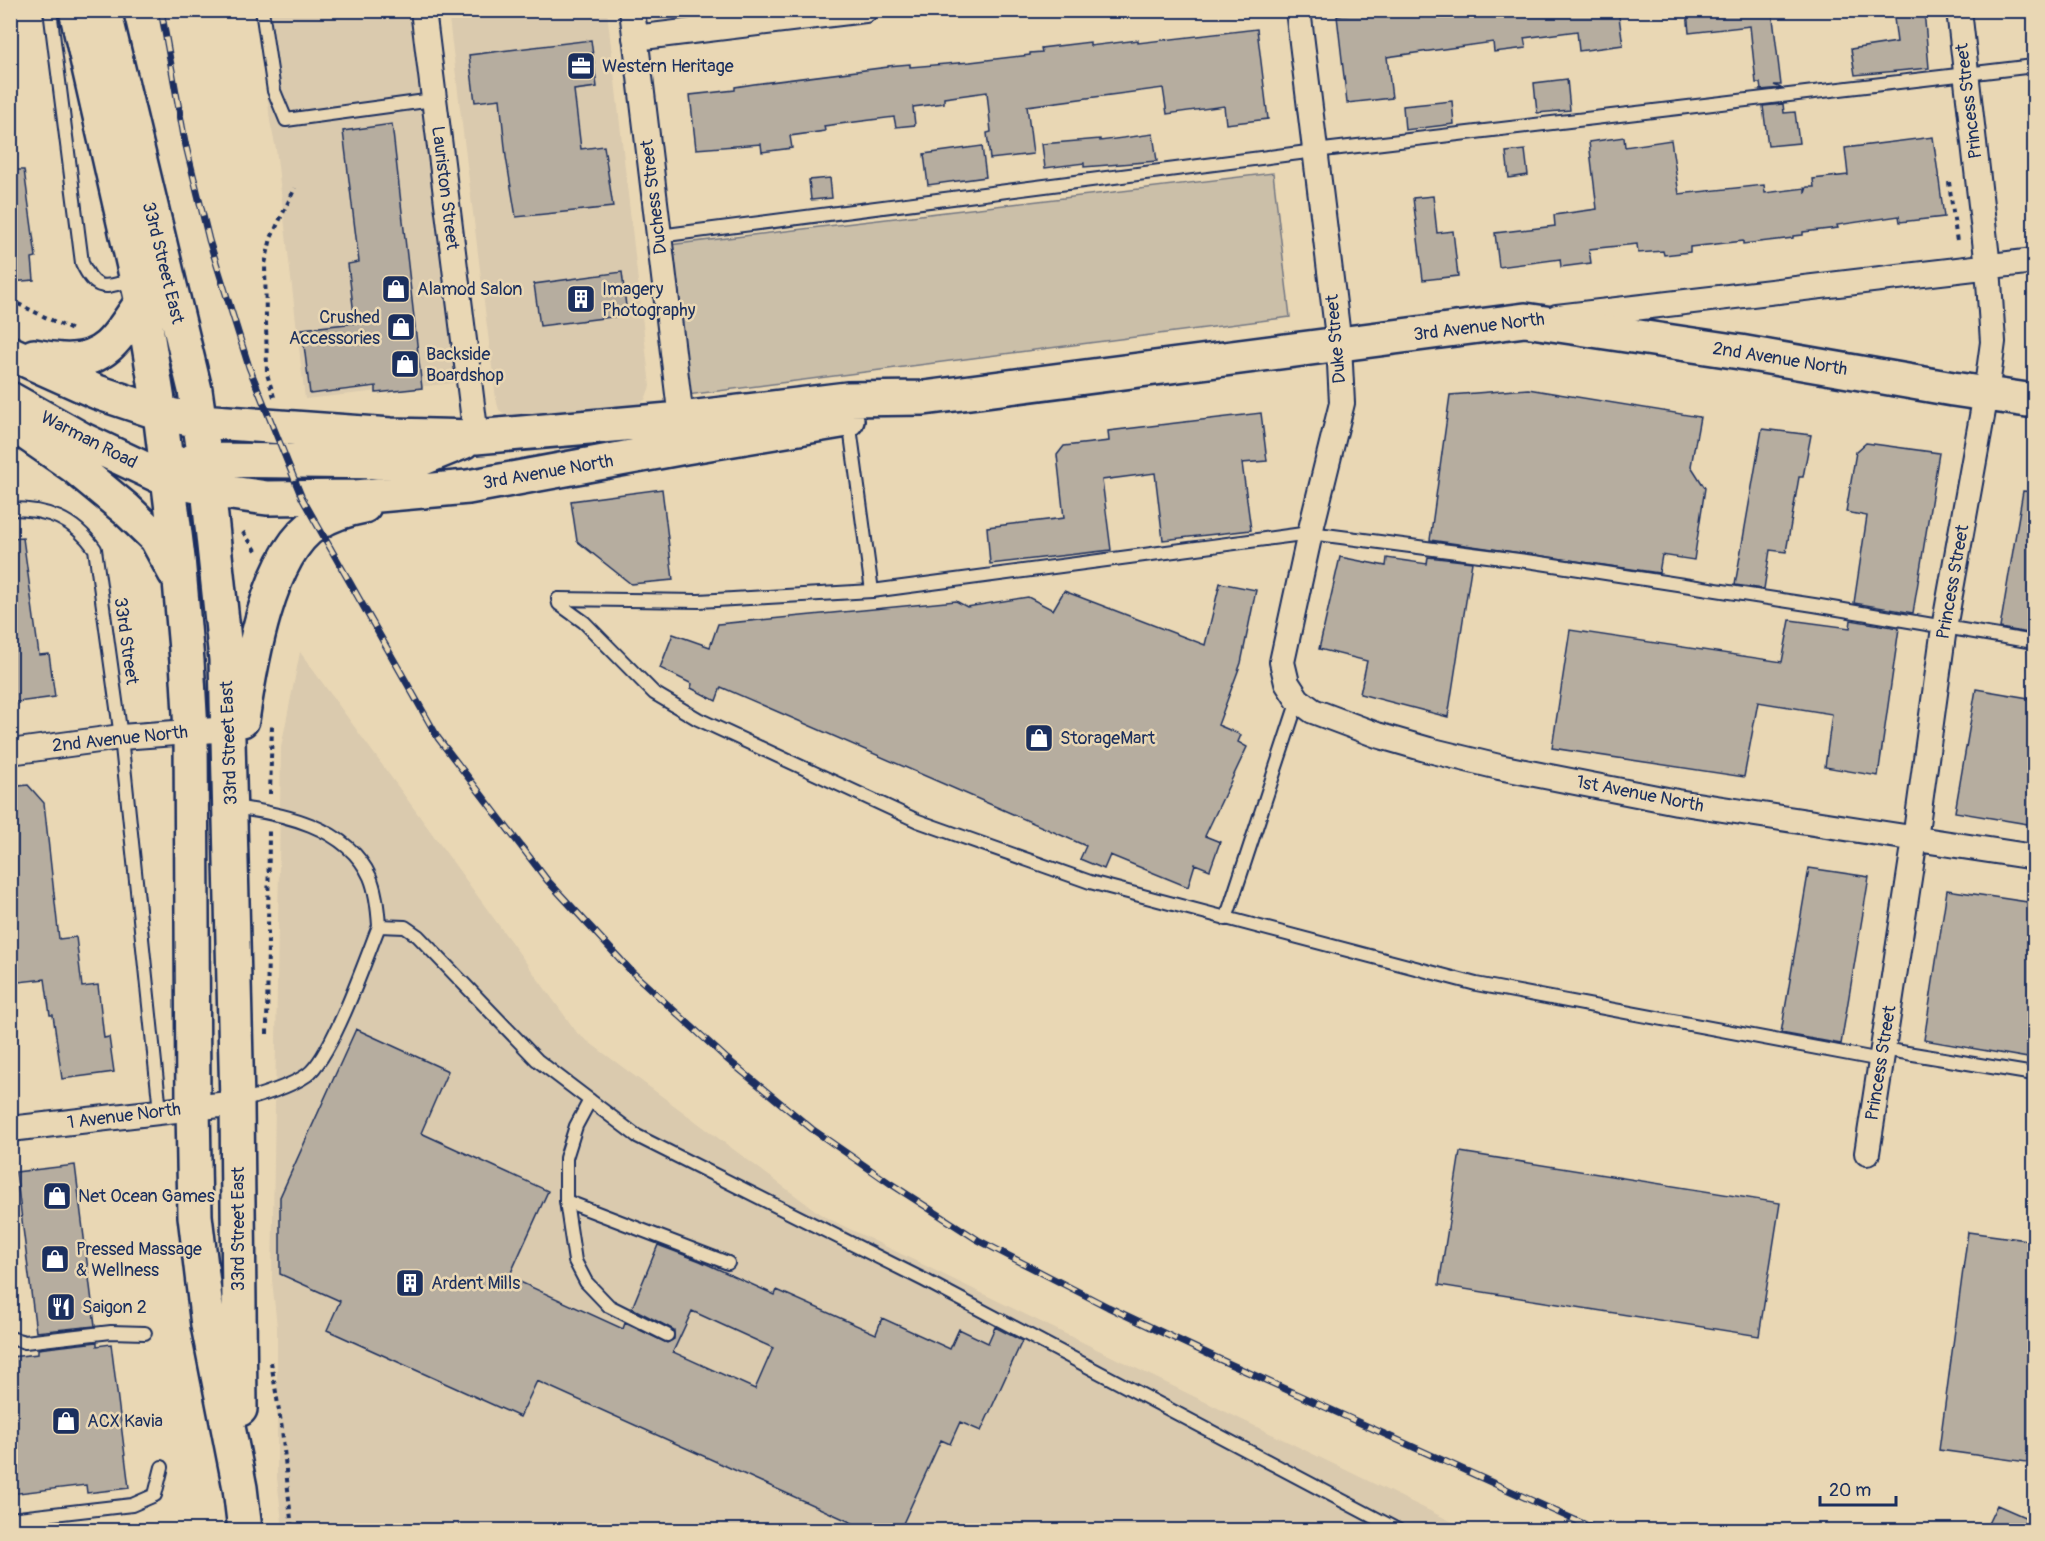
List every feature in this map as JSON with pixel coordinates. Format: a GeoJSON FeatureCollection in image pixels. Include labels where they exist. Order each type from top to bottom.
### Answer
{"type":"FeatureCollection","features":[{"type":"Feature","properties":{"kind":"main road","name":"33rd Street East"},"geometry":{"type":"LineString","coordinates":[[76,10],[139,291],[160,413],[180,583],[191,731],[195,1216],[208,1325],[246,1530]]}},
{"type":"Feature","properties":{"kind":"main road","name":"33rd Street East"},"geometry":{"type":"LineString","coordinates":[[104,10],[195,390],[226,659],[237,1102],[240,1488]]}},
{"type":"Feature","properties":{"kind":"main road"},"geometry":{"type":"LineString","coordinates":[[12,353],[72,360],[96,356],[107,349],[139,291]]}},
{"type":"Feature","properties":{"kind":"main road","name":"3rd Avenue North"},"geometry":{"type":"LineString","coordinates":[[160,413],[200,421],[391,435],[476,437],[681,419],[847,399],[924,398],[1525,320]]}},
{"type":"Feature","properties":{"kind":"main road","name":"2nd Avenue North"},"geometry":{"type":"LineString","coordinates":[[1525,320],[1740,352],[2034,401]]}},
{"type":"Feature","properties":{"kind":"main road"},"geometry":{"type":"LineString","coordinates":[[12,353],[97,392],[160,413]]}},
{"type":"Feature","properties":{"kind":"main road","name":"3rd Avenue North"},"geometry":{"type":"LineString","coordinates":[[168,480],[206,474],[267,498],[411,493],[468,487],[685,447],[849,420],[924,398]]}},
{"type":"Feature","properties":{"kind":"main road","name":"Warman Road"},"geometry":{"type":"LineString","coordinates":[[10,399],[83,440],[168,480]]}},
{"type":"Feature","properties":{"kind":"main road"},"geometry":{"type":"LineString","coordinates":[[10,422],[75,467],[127,510],[156,538],[180,583]]}},
{"type":"Feature","properties":{"kind":"main road"},"geometry":{"type":"LineString","coordinates":[[206,474],[421,459],[476,437]]}},
{"type":"Feature","properties":{"kind":"main road"},"geometry":{"type":"LineString","coordinates":[[231,795],[259,634],[279,570],[293,546],[315,524],[337,513],[468,487]]}},
{"type":"Feature","properties":{"kind":"street","name":"Lauriston Street"},"geometry":{"type":"LineString","coordinates":[[423,10],[476,437]]}},
{"type":"Feature","properties":{"kind":"street","name":"Duchess Street"},"geometry":{"type":"LineString","coordinates":[[632,10],[681,419]]}},
{"type":"Feature","properties":{"kind":"street"},"geometry":{"type":"LineString","coordinates":[[635,38],[865,10]]}},
{"type":"Feature","properties":{"kind":"street","name":"Duke Street"},"geometry":{"type":"LineString","coordinates":[[1298,10],[1339,345],[1342,403],[1310,533],[1282,662],[1287,683],[1298,700]]}},
{"type":"Feature","properties":{"kind":"street","name":"Princess Street"},"geometry":{"type":"LineString","coordinates":[[1867,1153],[1915,839],[1944,628],[1986,394],[1993,342],[1988,267],[1959,10]]}},
{"type":"Feature","properties":{"kind":"street","name":"3rd Avenue North"},"geometry":{"type":"LineString","coordinates":[[1525,320],[2034,261]]}},
{"type":"Feature","properties":{"kind":"street","name":"1st Avenue North"},"geometry":{"type":"LineString","coordinates":[[1298,700],[1313,711],[1333,720],[1377,735],[1499,767],[1677,802],[2034,857]]}},
{"type":"Feature","properties":{"kind":"street","name":"2nd Avenue North"},"geometry":{"type":"LineString","coordinates":[[10,752],[121,737],[229,729]]}},
{"type":"Feature","properties":{"kind":"street","name":"1 Avenue North"},"geometry":{"type":"LineString","coordinates":[[10,1129],[237,1102]]}},
{"type":"Feature","properties":{"kind":"lane","name":"33rd Street East"},"geometry":{"type":"LineString","coordinates":[[50,10],[82,263],[90,280],[98,285],[139,291]]}},
{"type":"Feature","properties":{"kind":"lane"},"geometry":{"type":"LineString","coordinates":[[262,10],[274,91],[286,120],[433,100]]}},
{"type":"Feature","properties":{"kind":"lane"},"geometry":{"type":"LineString","coordinates":[[659,236],[1315,151],[2034,66]]}},
{"type":"Feature","properties":{"kind":"lane"},"geometry":{"type":"LineString","coordinates":[[849,420],[872,591]]}},
{"type":"Feature","properties":{"kind":"lane","name":"33rd Street"},"geometry":{"type":"LineString","coordinates":[[10,509],[49,513],[83,532],[95,549],[121,737]]}},
{"type":"Feature","properties":{"kind":"lane"},"geometry":{"type":"LineString","coordinates":[[2034,642],[1534,562],[1310,533],[872,591],[699,601],[558,599],[559,604],[584,622],[654,693],[698,719],[918,821],[1090,882],[1476,984],[1882,1055],[2034,1074]]}},
{"type":"Feature","properties":{"kind":"lane"},"geometry":{"type":"LineString","coordinates":[[1226,919],[1298,700]]}},
{"type":"Feature","properties":{"kind":"lane"},"geometry":{"type":"LineString","coordinates":[[121,737],[160,1111]]}},
{"type":"Feature","properties":{"kind":"lane"},"geometry":{"type":"LineString","coordinates":[[231,795],[334,837],[352,852],[370,876],[376,898],[379,926],[336,1031],[315,1066],[307,1075],[266,1094],[237,1102]]}},
{"type":"Feature","properties":{"kind":"lane"},"geometry":{"type":"LineString","coordinates":[[379,926],[405,927],[411,931],[537,1060],[638,1136],[924,1280],[1398,1530]]}},
{"type":"Feature","properties":{"kind":"lane"},"geometry":{"type":"LineString","coordinates":[[590,1100],[576,1126],[566,1158],[566,1201],[575,1261],[586,1282],[609,1306],[667,1335]]}},
{"type":"Feature","properties":{"kind":"lane"},"geometry":{"type":"LineString","coordinates":[[566,1201],[728,1263]]}},
{"type":"Feature","properties":{"kind":"lane"},"geometry":{"type":"LineString","coordinates":[[10,1338],[25,1342],[111,1332],[145,1333]]}},
{"type":"Feature","properties":{"kind":"lane"},"geometry":{"type":"LineString","coordinates":[[10,1519],[132,1505],[155,1495],[162,1467]]}},
{"type":"Feature","properties":{"kind":"path"},"geometry":{"type":"LineString","coordinates":[[1949,182],[1957,242]]}},
{"type":"Feature","properties":{"kind":"path"},"geometry":{"type":"LineString","coordinates":[[274,397],[267,374],[265,264],[271,238],[295,188]]}},
{"type":"Feature","properties":{"kind":"path"},"geometry":{"type":"LineString","coordinates":[[241,529],[260,554]]}},
{"type":"Feature","properties":{"kind":"path"},"geometry":{"type":"LineString","coordinates":[[267,1038],[272,724]]}},
{"type":"Feature","properties":{"kind":"path"},"geometry":{"type":"LineString","coordinates":[[271,1361],[282,1429],[292,1530]]}},
{"type":"Feature","properties":{"kind":"shaded area"},"geometry":{"type":"Polygon","coordinates":[[[258,11],[415,11],[463,382],[305,399],[258,11]]]}},
{"type":"Feature","properties":{"kind":"shaded area"},"geometry":{"type":"Polygon","coordinates":[[[448,11],[607,11],[650,386],[645,400],[628,409],[518,419],[509,417],[499,410],[448,11]]]}},
{"type":"Feature","properties":{"kind":"shaded area"},"geometry":{"type":"Polygon","coordinates":[[[1273,173],[1290,317],[687,395],[669,245],[1273,173]]]}},
{"type":"Feature","properties":{"kind":"shaded area"},"geometry":{"type":"Polygon","coordinates":[[[300,652],[578,1034],[823,1216],[1469,1530],[283,1530],[277,1478],[277,1327],[272,1280],[281,747],[300,652]]]}},
{"type":"Feature","properties":{"kind":"building"},"geometry":{"type":"Polygon","coordinates":[[[1382,10],[1618,10],[1623,45],[1579,51],[1577,31],[1524,38],[1526,48],[1494,52],[1493,42],[1387,57],[1392,98],[1347,103],[1337,16],[1382,10]]]}},
{"type":"Feature","properties":{"kind":"building"},"geometry":{"type":"Polygon","coordinates":[[[1687,10],[1772,10],[1781,85],[1774,85],[1781,88],[1761,90],[1760,83],[1756,83],[1750,26],[1689,33],[1687,10]]]}},
{"type":"Feature","properties":{"kind":"building"},"geometry":{"type":"Polygon","coordinates":[[[1893,10],[1924,10],[1929,68],[1855,75],[1851,49],[1897,42],[1893,10]]]}},
{"type":"Feature","properties":{"kind":"building"},"geometry":{"type":"Polygon","coordinates":[[[1257,29],[1268,119],[1226,124],[1224,106],[1167,114],[1163,88],[1027,106],[1033,154],[990,159],[987,133],[991,132],[987,92],[944,98],[944,103],[913,107],[915,125],[896,127],[894,117],[824,126],[825,131],[790,136],[792,148],[762,152],[761,144],[696,149],[690,95],[888,66],[910,64],[910,67],[1030,55],[1030,53],[1042,52],[1041,48],[1090,42],[1090,46],[1138,40],[1138,43],[1257,29]]]}},
{"type":"Feature","properties":{"kind":"building"},"geometry":{"type":"Polygon","coordinates":[[[591,40],[597,87],[574,90],[581,149],[604,146],[613,207],[516,217],[506,157],[500,99],[475,102],[469,55],[591,40]]]}},
{"type":"Feature","properties":{"kind":"building"},"geometry":{"type":"Polygon","coordinates":[[[1567,79],[1570,110],[1537,113],[1534,83],[1567,79]]]}},
{"type":"Feature","properties":{"kind":"building"},"geometry":{"type":"Polygon","coordinates":[[[1452,101],[1454,124],[1405,130],[1403,106],[1452,101]]]}},
{"type":"Feature","properties":{"kind":"building"},"geometry":{"type":"Polygon","coordinates":[[[1783,104],[1784,113],[1795,112],[1799,143],[1768,146],[1763,106],[1783,104]]]}},
{"type":"Feature","properties":{"kind":"building"},"geometry":{"type":"Polygon","coordinates":[[[392,124],[422,388],[376,393],[376,386],[310,394],[302,329],[355,323],[348,264],[359,262],[343,131],[392,124]]]}},
{"type":"Feature","properties":{"kind":"building"},"geometry":{"type":"Polygon","coordinates":[[[1153,134],[1157,161],[1084,167],[1084,163],[1045,168],[1042,144],[1100,139],[1100,141],[1153,134]]]}},
{"type":"Feature","properties":{"kind":"building"},"geometry":{"type":"Polygon","coordinates":[[[1624,137],[1625,147],[1671,140],[1679,194],[1764,185],[1765,193],[1805,188],[1805,193],[1807,187],[1814,187],[1813,179],[1848,175],[1845,148],[1933,137],[1944,217],[1900,222],[1899,216],[1837,225],[1838,228],[1803,232],[1803,235],[1793,236],[1793,238],[1690,247],[1690,252],[1664,255],[1663,251],[1638,253],[1637,244],[1589,249],[1591,263],[1561,267],[1560,259],[1499,267],[1495,233],[1555,226],[1554,215],[1597,209],[1589,142],[1624,137]]]}},
{"type":"Feature","properties":{"kind":"building"},"geometry":{"type":"Polygon","coordinates":[[[982,146],[986,177],[928,185],[924,154],[982,146]]]}},
{"type":"Feature","properties":{"kind":"building"},"geometry":{"type":"Polygon","coordinates":[[[1525,150],[1528,175],[1509,178],[1506,152],[1525,150]]]}},
{"type":"Feature","properties":{"kind":"building"},"geometry":{"type":"Polygon","coordinates":[[[10,170],[24,170],[36,257],[32,258],[34,280],[10,282],[10,170]]]}},
{"type":"Feature","properties":{"kind":"building"},"geometry":{"type":"Polygon","coordinates":[[[830,178],[832,198],[811,200],[809,180],[830,178]]]}},
{"type":"Feature","properties":{"kind":"building"},"geometry":{"type":"Polygon","coordinates":[[[1433,196],[1437,233],[1453,231],[1458,276],[1423,280],[1413,198],[1433,196]]]}},
{"type":"Feature","properties":{"kind":"building","name":"Imagery Photography"},"geometry":{"type":"Polygon","coordinates":[[[622,272],[627,315],[540,326],[534,284],[622,272]]]}},
{"type":"Feature","properties":{"kind":"building"},"geometry":{"type":"Polygon","coordinates":[[[1528,389],[1700,417],[1691,466],[1705,488],[1694,560],[1662,555],[1659,573],[1430,540],[1450,395],[1528,389]]]}},
{"type":"Feature","properties":{"kind":"building"},"geometry":{"type":"Polygon","coordinates":[[[1261,413],[1267,461],[1242,463],[1251,530],[1163,540],[1155,473],[1102,480],[1111,550],[990,564],[987,527],[1064,518],[1057,455],[1064,446],[1109,441],[1108,431],[1261,413]]]}},
{"type":"Feature","properties":{"kind":"building"},"geometry":{"type":"Polygon","coordinates":[[[1762,429],[1811,435],[1803,477],[1799,477],[1786,552],[1770,550],[1764,589],[1735,585],[1762,429]]]}},
{"type":"Feature","properties":{"kind":"building"},"geometry":{"type":"Polygon","coordinates":[[[1866,443],[1939,453],[1913,613],[1854,603],[1867,516],[1846,512],[1856,452],[1866,443]]]}},
{"type":"Feature","properties":{"kind":"building"},"geometry":{"type":"Polygon","coordinates":[[[662,489],[673,580],[631,584],[577,541],[571,501],[662,489]]]}},
{"type":"Feature","properties":{"kind":"building"},"geometry":{"type":"Polygon","coordinates":[[[2023,491],[2034,492],[2034,634],[2000,628],[2023,491]]]}},
{"type":"Feature","properties":{"kind":"building"},"geometry":{"type":"Polygon","coordinates":[[[23,538],[39,655],[49,654],[55,697],[10,703],[10,539],[23,538]]]}},
{"type":"Feature","properties":{"kind":"building"},"geometry":{"type":"Polygon","coordinates":[[[1340,557],[1386,566],[1387,558],[1427,564],[1428,557],[1472,562],[1448,717],[1360,694],[1367,661],[1319,649],[1340,557]]]}},
{"type":"Feature","properties":{"kind":"building","name":"StorageMart"},"geometry":{"type":"Polygon","coordinates":[[[1220,583],[1256,590],[1241,663],[1218,725],[1241,735],[1238,742],[1247,747],[1205,836],[1220,842],[1210,870],[1195,864],[1188,887],[1110,855],[1104,869],[1080,859],[1086,846],[721,687],[716,701],[691,688],[692,684],[660,668],[673,634],[710,647],[718,624],[956,601],[967,607],[1028,597],[1053,610],[1064,591],[1205,645],[1220,583]]]}},
{"type":"Feature","properties":{"kind":"building"},"geometry":{"type":"Polygon","coordinates":[[[1790,620],[1850,628],[1851,620],[1899,628],[1878,776],[1825,767],[1832,714],[1758,702],[1744,777],[1552,748],[1570,630],[1782,662],[1790,620]]]}},
{"type":"Feature","properties":{"kind":"building"},"geometry":{"type":"Polygon","coordinates":[[[1976,689],[2034,699],[2034,825],[1955,812],[1976,689]]]}},
{"type":"Feature","properties":{"kind":"building"},"geometry":{"type":"Polygon","coordinates":[[[28,785],[44,803],[59,939],[76,937],[82,987],[98,985],[104,1038],[109,1037],[114,1072],[62,1079],[53,1015],[50,1015],[45,979],[10,983],[10,787],[28,785]]]}},
{"type":"Feature","properties":{"kind":"building"},"geometry":{"type":"Polygon","coordinates":[[[1809,868],[1869,877],[1841,1044],[1781,1033],[1809,868]]]}},
{"type":"Feature","properties":{"kind":"building"},"geometry":{"type":"Polygon","coordinates":[[[1947,890],[2034,903],[2034,1059],[1924,1040],[1947,890]]]}},
{"type":"Feature","properties":{"kind":"building","name":"Ardent Mills"},"geometry":{"type":"Polygon","coordinates":[[[356,1029],[448,1071],[421,1133],[548,1191],[509,1277],[623,1329],[625,1323],[667,1343],[674,1339],[674,1330],[632,1308],[658,1245],[775,1295],[777,1290],[876,1334],[882,1318],[950,1349],[959,1329],[988,1343],[995,1327],[1022,1341],[981,1431],[960,1422],[950,1444],[941,1440],[900,1530],[868,1530],[537,1381],[520,1417],[327,1330],[340,1301],[280,1274],[280,1197],[356,1029]],[[692,1311],[673,1352],[755,1389],[773,1348],[692,1311]]]}},
{"type":"Feature","properties":{"kind":"building"},"geometry":{"type":"Polygon","coordinates":[[[1460,1152],[1780,1203],[1759,1336],[1439,1285],[1460,1152]]]}},
{"type":"Feature","properties":{"kind":"building"},"geometry":{"type":"Polygon","coordinates":[[[75,1165],[95,1326],[36,1332],[16,1172],[75,1165]]]}},
{"type":"Feature","properties":{"kind":"building"},"geometry":{"type":"Polygon","coordinates":[[[1968,1232],[2034,1241],[2034,1463],[1939,1450],[1968,1232]]]}},
{"type":"Feature","properties":{"kind":"building","name":"ACX Kavia"},"geometry":{"type":"Polygon","coordinates":[[[97,1342],[97,1346],[111,1344],[129,1488],[87,1493],[86,1485],[10,1494],[10,1357],[38,1354],[38,1349],[97,1342]]]}},
{"type":"Feature","properties":{"kind":"building"},"geometry":{"type":"Polygon","coordinates":[[[1997,1505],[2034,1521],[2034,1530],[1985,1530],[1997,1505]]]}},
{"type":"Feature","properties":{"kind":"railway"},"geometry":{"type":"LineString","coordinates":[[161,10],[185,142],[209,240],[249,367],[302,498],[438,738],[547,880],[632,972],[727,1059],[812,1129],[891,1184],[978,1240],[1108,1307],[1221,1360],[1597,1530]]}},
{"type":"Feature","properties":{"kind":"place","name":"Western Heritage"},"geometry":{"type":"Point","coordinates":[581,66]}},
{"type":"Feature","properties":{"kind":"place","name":"Alamod Salon"},"geometry":{"type":"Point","coordinates":[396,289]}},
{"type":"Feature","properties":{"kind":"place","name":"Imagery Photography"},"geometry":{"type":"Point","coordinates":[581,299]}},
{"type":"Feature","properties":{"kind":"place","name":"Crushed Accessories"},"geometry":{"type":"Point","coordinates":[401,327]}},
{"type":"Feature","properties":{"kind":"place","name":"Backside Boardshop"},"geometry":{"type":"Point","coordinates":[405,364]}},
{"type":"Feature","properties":{"kind":"place","name":"StorageMart"},"geometry":{"type":"Point","coordinates":[1039,738]}},
{"type":"Feature","properties":{"kind":"place","name":"Net Ocean Games"},"geometry":{"type":"Point","coordinates":[57,1196]}},
{"type":"Feature","properties":{"kind":"place","name":"Pressed Massage & Wellness"},"geometry":{"type":"Point","coordinates":[55,1259]}},
{"type":"Feature","properties":{"kind":"place","name":"Ardent Mills"},"geometry":{"type":"Point","coordinates":[410,1283]}},
{"type":"Feature","properties":{"kind":"place","name":"Saigon 2"},"geometry":{"type":"Point","coordinates":[61,1307]}},
{"type":"Feature","properties":{"kind":"place","name":"ACX Kavia"},"geometry":{"type":"Point","coordinates":[66,1421]}}]}
